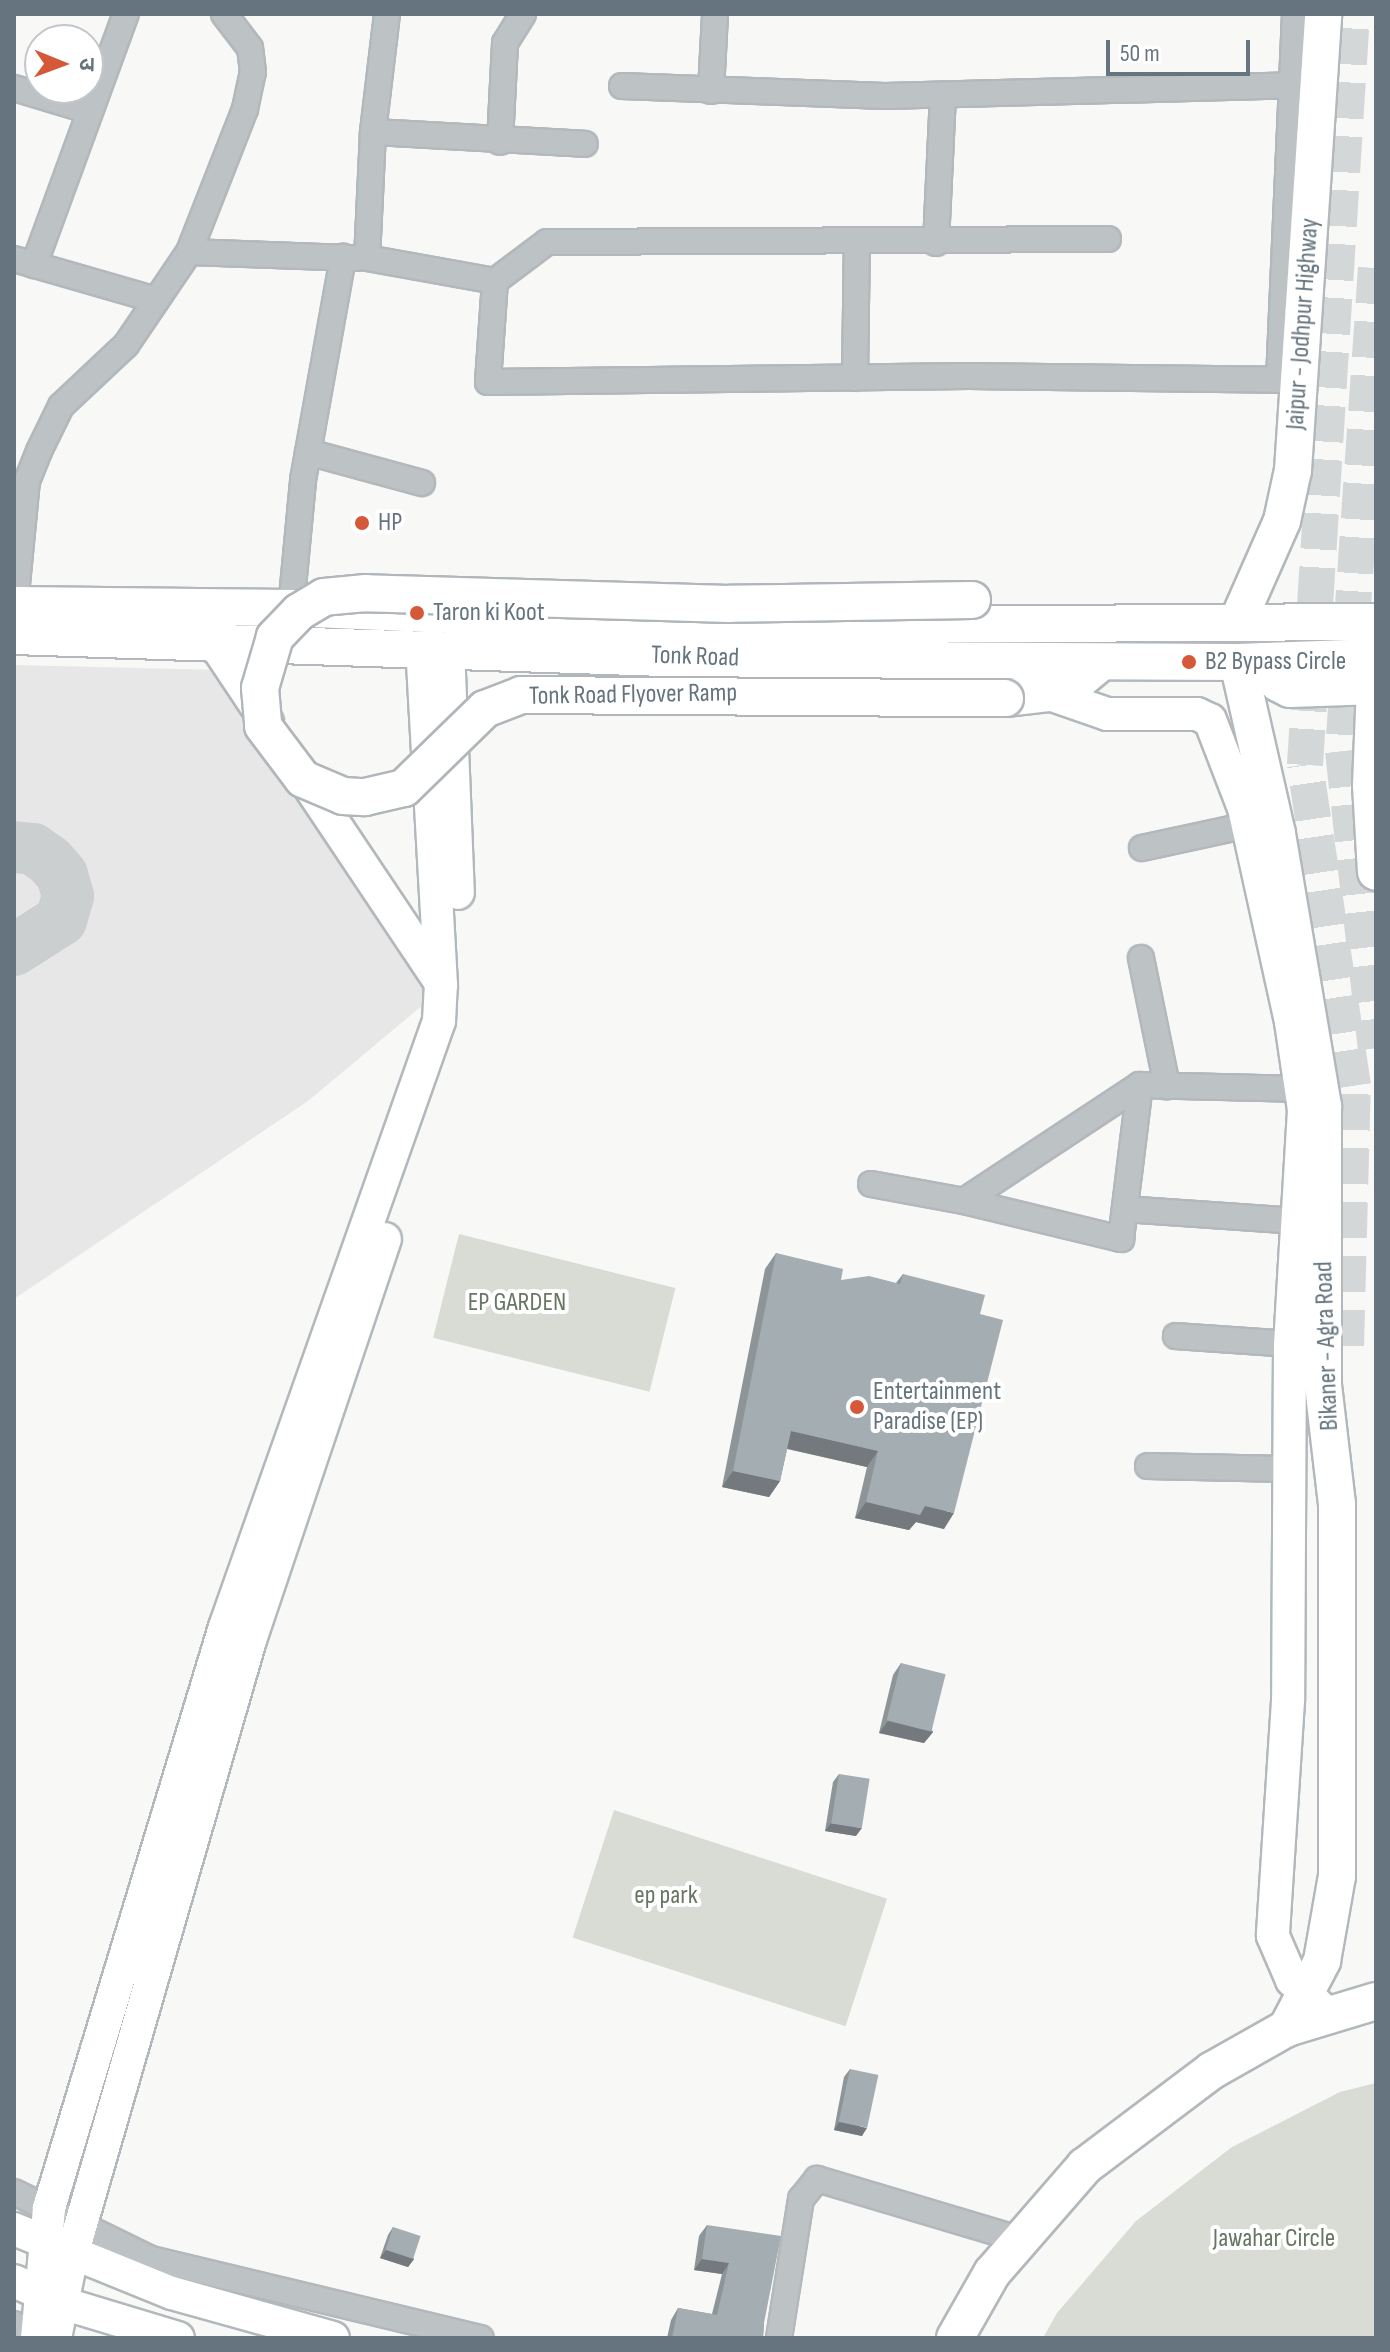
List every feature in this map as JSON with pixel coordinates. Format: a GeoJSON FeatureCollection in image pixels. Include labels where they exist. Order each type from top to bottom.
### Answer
{"type":"FeatureCollection","features":[{"type":"Feature","properties":{"kind":"main road","name":"Jaipur - Jodhpur Highway"},"geometry":{"type":"LineString","coordinates":[[1254,622],[1293,470],[1323,14]]}},
{"type":"Feature","properties":{"kind":"main road","name":"Tonk Road Flyover Ramp"},"geometry":{"type":"LineString","coordinates":[[1018,625],[972,600],[729,604],[380,593],[324,597],[299,612],[275,637],[260,688],[263,726],[303,779],[343,796],[365,797],[404,788],[485,709],[521,695],[1005,698],[1052,695],[1077,685],[1100,663]]}},
{"type":"Feature","properties":{"kind":"main road"},"geometry":{"type":"LineString","coordinates":[[1254,622],[1300,601],[1376,600]]}},
{"type":"Feature","properties":{"kind":"main road","name":"Tonk Road"},"geometry":{"type":"LineString","coordinates":[[14,615],[291,608],[697,626],[1376,622]]}},
{"type":"Feature","properties":{"kind":"main road","name":"Tonk Road"},"geometry":{"type":"LineString","coordinates":[[14,615],[211,638],[693,659],[1100,663],[1376,657]]}},
{"type":"Feature","properties":{"kind":"main road"},"geometry":{"type":"LineString","coordinates":[[1250,662],[1286,688],[1376,686],[1371,785],[1376,872]]}},
{"type":"Feature","properties":{"kind":"main road","name":"Bikaner - Agra Road"},"geometry":{"type":"LineString","coordinates":[[1250,662],[1323,1106],[1323,1385],[1337,1504],[1337,1876],[1317,2003]]}},
{"type":"Feature","properties":{"kind":"main road"},"geometry":{"type":"LineString","coordinates":[[1337,1504],[1346,1346]]}},
{"type":"Feature","properties":{"kind":"main road"},"geometry":{"type":"LineString","coordinates":[[955,2338],[992,2273],[1085,2166],[1211,2071],[1287,2028],[1317,2003],[1376,2001]]}},
{"type":"Feature","properties":{"kind":"street"},"geometry":{"type":"LineString","coordinates":[[126,14],[90,111],[24,262],[156,300]]}},
{"type":"Feature","properties":{"kind":"street"},"geometry":{"type":"LineString","coordinates":[[14,615],[27,481],[39,451],[61,406],[126,345],[189,252],[245,109],[253,72],[250,48],[224,14]]}},
{"type":"Feature","properties":{"kind":"street"},"geometry":{"type":"LineString","coordinates":[[291,608],[308,452],[355,258],[387,14]]}},
{"type":"Feature","properties":{"kind":"street"},"geometry":{"type":"LineString","coordinates":[[500,142],[505,43],[523,14]]}},
{"type":"Feature","properties":{"kind":"street"},"geometry":{"type":"LineString","coordinates":[[711,91],[715,14]]}},
{"type":"Feature","properties":{"kind":"street"},"geometry":{"type":"LineString","coordinates":[[495,281],[488,382],[855,378],[1279,380],[1295,14]]}},
{"type":"Feature","properties":{"kind":"street"},"geometry":{"type":"LineString","coordinates":[[622,86],[711,91],[943,95],[1293,85]]}},
{"type":"Feature","properties":{"kind":"street"},"geometry":{"type":"LineString","coordinates":[[14,88],[90,111]]}},
{"type":"Feature","properties":{"kind":"street"},"geometry":{"type":"LineString","coordinates":[[936,243],[943,95]]}},
{"type":"Feature","properties":{"kind":"street"},"geometry":{"type":"LineString","coordinates":[[373,132],[500,142],[585,144]]}},
{"type":"Feature","properties":{"kind":"street"},"geometry":{"type":"LineString","coordinates":[[189,252],[355,258],[495,281],[547,242],[936,243],[1108,239]]}},
{"type":"Feature","properties":{"kind":"street"},"geometry":{"type":"LineString","coordinates":[[855,378],[857,243]]}},
{"type":"Feature","properties":{"kind":"street"},"geometry":{"type":"LineString","coordinates":[[308,452],[422,483]]}},
{"type":"Feature","properties":{"kind":"street"},"geometry":{"type":"LineString","coordinates":[[211,638],[441,985]]}},
{"type":"Feature","properties":{"kind":"street"},"geometry":{"type":"LineString","coordinates":[[59,2249],[49,2208],[225,1627],[439,1021],[435,648]]}},
{"type":"Feature","properties":{"kind":"street"},"geometry":{"type":"LineString","coordinates":[[37,2335],[39,2293],[59,2249],[82,2223],[261,1602],[455,1028],[461,967],[435,648]]}},
{"type":"Feature","properties":{"kind":"street"},"geometry":{"type":"LineString","coordinates":[[1052,695],[1107,714],[1197,714],[1210,720],[1248,825],[1301,1089],[1286,1469],[1288,1701],[1273,1936],[1281,1961],[1317,2003]]}},
{"type":"Feature","properties":{"kind":"street"},"geometry":{"type":"LineString","coordinates":[[1142,848],[1248,825]]}},
{"type":"Feature","properties":{"kind":"street"},"geometry":{"type":"LineString","coordinates":[[1141,958],[1167,1086]]}},
{"type":"Feature","properties":{"kind":"street"},"geometry":{"type":"LineString","coordinates":[[964,1201],[1140,1085],[1301,1089]]}},
{"type":"Feature","properties":{"kind":"street"},"geometry":{"type":"LineString","coordinates":[[871,1184],[964,1201],[1121,1239],[1140,1085]]}},
{"type":"Feature","properties":{"kind":"street"},"geometry":{"type":"LineString","coordinates":[[1125,1209],[1297,1221]]}},
{"type":"Feature","properties":{"kind":"street"},"geometry":{"type":"LineString","coordinates":[[1176,1336],[1290,1344]]}},
{"type":"Feature","properties":{"kind":"street"},"geometry":{"type":"LineString","coordinates":[[1148,1466],[1286,1469]]}},
{"type":"Feature","properties":{"kind":"street"},"geometry":{"type":"LineString","coordinates":[[779,2338],[801,2199],[817,2179],[1021,2240]]}},
{"type":"Feature","properties":{"kind":"street"},"geometry":{"type":"LineString","coordinates":[[14,2192],[151,2259],[481,2338]]}},
{"type":"Feature","properties":{"kind":"street"},"geometry":{"type":"LineString","coordinates":[[14,2229],[172,2293],[333,2338]]}},
{"type":"Feature","properties":{"kind":"street"},"geometry":{"type":"LineString","coordinates":[[39,2293],[178,2338]]}},
{"type":"Feature","properties":{"kind":"shaded area"},"geometry":{"type":"Polygon","coordinates":[[[14,665],[220,670],[430,999],[308,1101],[14,1299],[14,665]]]}},
{"type":"Feature","properties":{"kind":"green space","name":"EP GARDEN"},"geometry":{"type":"Polygon","coordinates":[[[459,1234],[675,1288],[649,1392],[433,1338],[459,1234]]]}},
{"type":"Feature","properties":{"kind":"green space","name":"ep park"},"geometry":{"type":"Polygon","coordinates":[[[614,1810],[887,1899],[846,2026],[573,1937],[614,1810]]]}},
{"type":"Feature","properties":{"kind":"green space","name":"Jawahar Circle"},"geometry":{"type":"Polygon","coordinates":[[[1376,2083],[1376,2338],[1043,2338],[1057,2313],[1136,2221],[1232,2147],[1340,2092],[1376,2083]]]}},
{"type":"Feature","properties":{"kind":"building","name":"Entertainment Paradise (EP)"},"geometry":{"type":"Polygon","coordinates":[[[776,1253],[843,1269],[841,1280],[869,1276],[900,1284],[903,1274],[985,1295],[980,1314],[1003,1320],[954,1513],[925,1506],[920,1515],[866,1502],[878,1451],[791,1431],[780,1481],[733,1471],[776,1253]]]}},
{"type":"Feature","properties":{"kind":"building"},"geometry":{"type":"Polygon","coordinates":[[[901,1663],[946,1674],[931,1731],[887,1720],[901,1663]]]}},
{"type":"Feature","properties":{"kind":"building"},"geometry":{"type":"Polygon","coordinates":[[[839,1774],[870,1779],[862,1828],[831,1823],[839,1774]]]}},
{"type":"Feature","properties":{"kind":"building"},"geometry":{"type":"Polygon","coordinates":[[[850,2069],[878,2075],[867,2128],[839,2122],[850,2069]]]}},
{"type":"Feature","properties":{"kind":"building"},"geometry":{"type":"Polygon","coordinates":[[[707,2225],[781,2236],[763,2338],[672,2338],[678,2308],[717,2315],[729,2263],[702,2259],[707,2225]]]}},
{"type":"Feature","properties":{"kind":"building"},"geometry":{"type":"Polygon","coordinates":[[[393,2227],[421,2236],[413,2259],[386,2250],[393,2227]]]}},
{"type":"Feature","properties":{"kind":"taxiway"},"geometry":{"type":"LineString","coordinates":[[14,847],[33,849],[50,861],[62,875],[68,896],[61,920],[14,950]]}},
{"type":"Feature","properties":{"kind":"tunnel"},"geometry":{"type":"LineString","coordinates":[[1346,1346],[1353,1086],[1305,765],[1352,14]]}},
{"type":"Feature","properties":{"kind":"tunnel"},"geometry":{"type":"LineString","coordinates":[[1376,268],[1343,751],[1376,1048]]}},
{"type":"Feature","properties":{"kind":"place","name":"HP"},"geometry":{"type":"Point","coordinates":[362,523]}},
{"type":"Feature","properties":{"kind":"place","name":"Taron ki Koot"},"geometry":{"type":"Point","coordinates":[417,613]}},
{"type":"Feature","properties":{"kind":"place","name":"B2 Bypass Circle"},"geometry":{"type":"Point","coordinates":[1189,662]}},
{"type":"Feature","properties":{"kind":"place","name":"Entertainment Paradise (EP)"},"geometry":{"type":"Point","coordinates":[857,1407]}}]}
